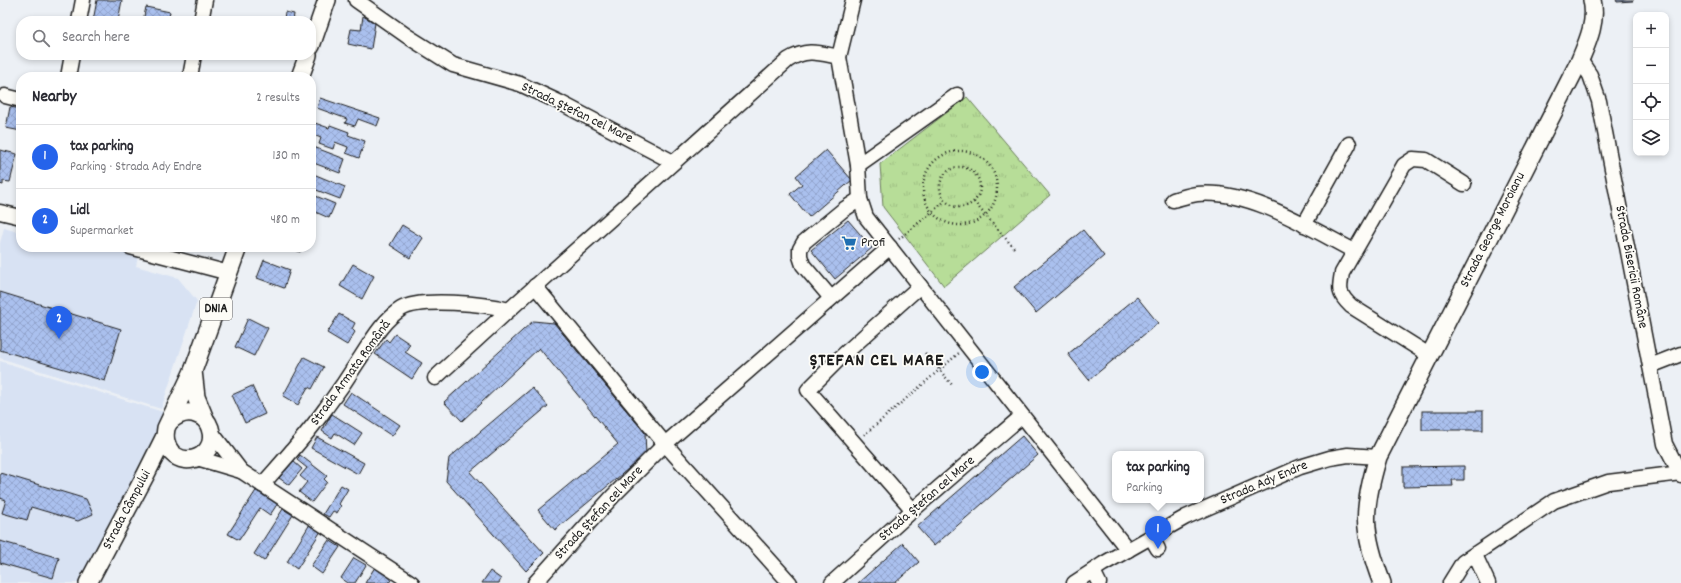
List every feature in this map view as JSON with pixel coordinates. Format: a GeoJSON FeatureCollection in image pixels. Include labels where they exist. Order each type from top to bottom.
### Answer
{"type":"FeatureCollection","features":[{"type":"Feature","properties":{"kind":"main road"},"geometry":{"type":"LineString","coordinates":[[316,32],[327,0]]}},
{"type":"Feature","properties":{"kind":"main road","name":"Strada George Moroianu"},"geometry":{"type":"LineString","coordinates":[[1382,583],[1369,545],[1366,528],[1368,495],[1378,457],[1580,60],[1592,29],[1592,0]]}},
{"type":"Feature","properties":{"kind":"main road"},"geometry":{"type":"LineString","coordinates":[[302,72],[306,60]]}},
{"type":"Feature","properties":{"kind":"main road","name":"Strada Câmpului"},"geometry":{"type":"LineString","coordinates":[[88,583],[145,476],[193,371],[236,252]]}},
{"type":"Feature","properties":{"kind":"main road"},"geometry":{"type":"LineString","coordinates":[[145,476],[161,467],[192,459],[204,454],[209,448],[212,441],[208,426],[196,397],[193,371]]}},
{"type":"Feature","properties":{"kind":"main road"},"geometry":{"type":"LineString","coordinates":[[192,459],[179,458],[168,449],[167,428],[176,416],[191,413],[208,426]]}},
{"type":"Feature","properties":{"kind":"street"},"geometry":{"type":"LineString","coordinates":[[80,16],[82,0]]}},
{"type":"Feature","properties":{"kind":"street"},"geometry":{"type":"LineString","coordinates":[[202,16],[205,0]]}},
{"type":"Feature","properties":{"kind":"street","name":"Strada Ștefan cel Mare"},"geometry":{"type":"LineString","coordinates":[[356,0],[407,36],[453,65],[520,84],[565,105],[673,162]]}},
{"type":"Feature","properties":{"kind":"street"},"geometry":{"type":"LineString","coordinates":[[853,0],[839,57],[858,165],[860,199],[866,217],[1128,550]]}},
{"type":"Feature","properties":{"kind":"street"},"geometry":{"type":"LineString","coordinates":[[435,378],[788,60],[804,52],[815,52],[839,57]]}},
{"type":"Feature","properties":{"kind":"street"},"geometry":{"type":"LineString","coordinates":[[69,72],[71,60]]}},
{"type":"Feature","properties":{"kind":"street"},"geometry":{"type":"LineString","coordinates":[[191,72],[193,60]]}},
{"type":"Feature","properties":{"kind":"street","name":"Strada Bisericii Române"},"geometry":{"type":"LineString","coordinates":[[1580,60],[1590,75],[1599,101],[1665,444],[1681,474]]}},
{"type":"Feature","properties":{"kind":"street"},"geometry":{"type":"LineString","coordinates":[[858,165],[957,95]]}},
{"type":"Feature","properties":{"kind":"street"},"geometry":{"type":"LineString","coordinates":[[5,96],[16,99]]}},
{"type":"Feature","properties":{"kind":"street"},"geometry":{"type":"LineString","coordinates":[[1304,224],[1349,144]]}},
{"type":"Feature","properties":{"kind":"street"},"geometry":{"type":"LineString","coordinates":[[1429,355],[1350,306],[1342,297],[1339,287],[1342,273],[1404,165],[1413,159],[1426,160],[1464,184]]}},
{"type":"Feature","properties":{"kind":"street"},"geometry":{"type":"LineString","coordinates":[[1173,200],[1198,194],[1251,201],[1304,224],[1354,251]]}},
{"type":"Feature","properties":{"kind":"street"},"geometry":{"type":"LineString","coordinates":[[831,298],[803,265],[800,256],[800,249],[804,242],[843,210],[860,199]]}},
{"type":"Feature","properties":{"kind":"street"},"geometry":{"type":"LineString","coordinates":[[0,212],[16,216]]}},
{"type":"Feature","properties":{"kind":"street","name":"Strada Ștefan cel Mare"},"geometry":{"type":"LineString","coordinates":[[536,583],[613,496],[665,444],[890,247]]}},
{"type":"Feature","properties":{"kind":"street"},"geometry":{"type":"LineString","coordinates":[[163,252],[229,273]]}},
{"type":"Feature","properties":{"kind":"street"},"geometry":{"type":"LineString","coordinates":[[536,286],[665,444],[790,583]]}},
{"type":"Feature","properties":{"kind":"street"},"geometry":{"type":"LineString","coordinates":[[913,510],[808,390],[841,357],[920,286]]}},
{"type":"Feature","properties":{"kind":"street","name":"Strada Armata Română"},"geometry":{"type":"LineString","coordinates":[[262,485],[326,408],[387,321],[402,308],[413,304],[427,303],[473,304],[493,306],[509,310]]}},
{"type":"Feature","properties":{"kind":"street"},"geometry":{"type":"LineString","coordinates":[[1650,366],[1681,354]]}},
{"type":"Feature","properties":{"kind":"street","name":"Strada Ștefan cel Mare"},"geometry":{"type":"LineString","coordinates":[[832,583],[913,510],[1022,416]]}},
{"type":"Feature","properties":{"kind":"street"},"geometry":{"type":"LineString","coordinates":[[208,426],[241,471]]}},
{"type":"Feature","properties":{"kind":"street","name":"Strada Ady Endre"},"geometry":{"type":"LineString","coordinates":[[1074,583],[1096,577],[1128,550],[1154,543],[1186,517],[1311,463],[1348,455],[1378,457]]}},
{"type":"Feature","properties":{"kind":"street"},"geometry":{"type":"LineString","coordinates":[[192,459],[241,471],[412,583]]}},
{"type":"Feature","properties":{"kind":"street"},"geometry":{"type":"LineString","coordinates":[[1450,583],[1463,562],[1554,501],[1608,482],[1681,474]]}},
{"type":"Feature","properties":{"kind":"street"},"geometry":{"type":"LineString","coordinates":[[1475,555],[1489,583]]}},
{"type":"Feature","properties":{"kind":"path"},"geometry":{"type":"LineString","coordinates":[[963,151],[980,156],[989,164],[995,174],[998,185],[997,197],[993,208],[985,217],[975,223],[963,226],[952,225],[941,220],[932,212],[926,202],[923,191],[924,179],[928,168],[936,159],[946,153],[963,151]]}},
{"type":"Feature","properties":{"kind":"path"},"geometry":{"type":"LineString","coordinates":[[954,168],[968,168],[978,177],[980,190],[978,197],[974,202],[962,207],[950,205],[945,201],[941,196],[940,182],[948,171],[954,168]]}},
{"type":"Feature","properties":{"kind":"path"},"geometry":{"type":"LineString","coordinates":[[890,247],[945,201]]}},
{"type":"Feature","properties":{"kind":"path"},"geometry":{"type":"LineString","coordinates":[[974,202],[985,217],[1014,248]]}},
{"type":"Feature","properties":{"kind":"path"},"geometry":{"type":"LineString","coordinates":[[855,444],[967,346]]}},
{"type":"Feature","properties":{"kind":"path"},"geometry":{"type":"LineString","coordinates":[[925,353],[953,386]]}},
{"type":"Feature","properties":{"kind":"shaded area"},"geometry":{"type":"Polygon","coordinates":[[[4,228],[16,232],[16,252],[120,252],[138,257],[136,266],[178,278],[197,301],[161,409],[0,358],[0,243],[4,228]]]}},
{"type":"Feature","properties":{"kind":"shaded area"},"geometry":{"type":"Polygon","coordinates":[[[0,361],[166,413],[122,502],[78,583],[0,583],[0,361]]]}},
{"type":"Feature","properties":{"kind":"green space"},"geometry":{"type":"Polygon","coordinates":[[[967,97],[1050,195],[944,286],[883,207],[880,164],[967,97]]]}},
{"type":"Feature","properties":{"kind":"building"},"geometry":{"type":"Polygon","coordinates":[[[97,0],[122,0],[119,16],[94,16],[97,0]]]}},
{"type":"Feature","properties":{"kind":"building"},"geometry":{"type":"Polygon","coordinates":[[[1616,0],[1633,0],[1633,1],[1617,2],[1616,0]]]}},
{"type":"Feature","properties":{"kind":"building"},"geometry":{"type":"Polygon","coordinates":[[[146,7],[170,12],[169,16],[144,16],[146,7]]]}},
{"type":"Feature","properties":{"kind":"building"},"geometry":{"type":"Polygon","coordinates":[[[285,12],[294,14],[294,16],[284,16],[285,12]]]}},
{"type":"Feature","properties":{"kind":"building"},"geometry":{"type":"Polygon","coordinates":[[[363,16],[375,23],[371,49],[348,44],[351,29],[361,30],[363,16]]]}},
{"type":"Feature","properties":{"kind":"building"},"geometry":{"type":"Polygon","coordinates":[[[320,98],[380,118],[377,126],[358,119],[355,126],[345,123],[347,119],[317,108],[320,98]]]}},
{"type":"Feature","properties":{"kind":"building"},"geometry":{"type":"Polygon","coordinates":[[[10,107],[16,108],[16,130],[6,128],[10,107]]]}},
{"type":"Feature","properties":{"kind":"building"},"geometry":{"type":"Polygon","coordinates":[[[316,123],[329,128],[330,125],[349,132],[348,135],[365,141],[359,158],[346,153],[348,147],[335,142],[333,149],[319,144],[321,138],[316,136],[316,123]]]}},
{"type":"Feature","properties":{"kind":"building"},"geometry":{"type":"Polygon","coordinates":[[[316,148],[345,159],[340,173],[316,164],[316,148]]]}},
{"type":"Feature","properties":{"kind":"building"},"geometry":{"type":"Polygon","coordinates":[[[0,150],[16,154],[10,182],[3,181],[3,185],[0,184],[0,150]]]}},
{"type":"Feature","properties":{"kind":"building"},"geometry":{"type":"Polygon","coordinates":[[[826,150],[852,180],[809,217],[790,194],[802,184],[796,176],[826,150]]]}},
{"type":"Feature","properties":{"kind":"building"},"geometry":{"type":"Polygon","coordinates":[[[316,175],[345,187],[340,199],[316,190],[316,175]]]}},
{"type":"Feature","properties":{"kind":"building"},"geometry":{"type":"Polygon","coordinates":[[[316,196],[335,204],[329,218],[316,212],[316,196]]]}},
{"type":"Feature","properties":{"kind":"building"},"geometry":{"type":"Polygon","coordinates":[[[848,220],[872,248],[835,279],[811,250],[848,220]]]}},
{"type":"Feature","properties":{"kind":"building"},"geometry":{"type":"Polygon","coordinates":[[[402,225],[423,238],[410,258],[390,245],[402,225]]]}},
{"type":"Feature","properties":{"kind":"building"},"geometry":{"type":"Polygon","coordinates":[[[1083,230],[1104,256],[1036,313],[1014,287],[1083,230]]]}},
{"type":"Feature","properties":{"kind":"building"},"geometry":{"type":"Polygon","coordinates":[[[264,260],[290,270],[284,288],[257,278],[264,260]]]}},
{"type":"Feature","properties":{"kind":"building"},"geometry":{"type":"Polygon","coordinates":[[[353,264],[374,276],[362,299],[340,286],[353,264]]]}},
{"type":"Feature","properties":{"kind":"building"},"geometry":{"type":"Polygon","coordinates":[[[0,292],[121,329],[105,381],[0,350],[0,292]]]}},
{"type":"Feature","properties":{"kind":"building"},"geometry":{"type":"Polygon","coordinates":[[[1137,297],[1158,323],[1089,380],[1068,354],[1137,297]]]}},
{"type":"Feature","properties":{"kind":"building"},"geometry":{"type":"Polygon","coordinates":[[[339,314],[355,323],[352,329],[355,332],[347,345],[327,333],[339,314]]]}},
{"type":"Feature","properties":{"kind":"building"},"geometry":{"type":"Polygon","coordinates":[[[248,318],[268,328],[254,356],[235,347],[248,318]]]}},
{"type":"Feature","properties":{"kind":"building"},"geometry":{"type":"Polygon","coordinates":[[[533,321],[554,323],[645,433],[646,454],[555,530],[538,510],[618,444],[539,348],[462,421],[444,402],[533,321]]]}},
{"type":"Feature","properties":{"kind":"building"},"geometry":{"type":"Polygon","coordinates":[[[395,334],[410,344],[405,352],[422,363],[412,379],[375,354],[386,339],[389,342],[395,334]]]}},
{"type":"Feature","properties":{"kind":"building"},"geometry":{"type":"Polygon","coordinates":[[[304,357],[324,367],[312,389],[308,387],[298,405],[283,396],[304,357]]]}},
{"type":"Feature","properties":{"kind":"building"},"geometry":{"type":"Polygon","coordinates":[[[252,386],[265,414],[245,423],[232,395],[252,386]]]}},
{"type":"Feature","properties":{"kind":"building"},"geometry":{"type":"Polygon","coordinates":[[[532,388],[548,406],[470,472],[544,553],[526,571],[446,481],[449,458],[532,388]]]}},
{"type":"Feature","properties":{"kind":"building"},"geometry":{"type":"Polygon","coordinates":[[[351,392],[400,425],[392,436],[343,404],[351,392]]]}},
{"type":"Feature","properties":{"kind":"building"},"geometry":{"type":"Polygon","coordinates":[[[1422,411],[1483,411],[1483,430],[1422,430],[1422,411]]]}},
{"type":"Feature","properties":{"kind":"building"},"geometry":{"type":"Polygon","coordinates":[[[332,414],[362,433],[354,445],[335,433],[332,438],[322,431],[332,414]]]}},
{"type":"Feature","properties":{"kind":"building"},"geometry":{"type":"Polygon","coordinates":[[[1022,436],[1038,455],[934,546],[917,527],[1022,436]]]}},
{"type":"Feature","properties":{"kind":"building"},"geometry":{"type":"Polygon","coordinates":[[[317,437],[364,463],[358,474],[311,448],[317,437]]]}},
{"type":"Feature","properties":{"kind":"building"},"geometry":{"type":"Polygon","coordinates":[[[300,455],[327,476],[324,479],[327,482],[312,502],[299,492],[307,482],[300,476],[307,468],[297,460],[300,455]]]}},
{"type":"Feature","properties":{"kind":"building"},"geometry":{"type":"Polygon","coordinates":[[[293,461],[302,469],[289,485],[279,478],[293,461]]]}},
{"type":"Feature","properties":{"kind":"building"},"geometry":{"type":"Polygon","coordinates":[[[1464,466],[1464,480],[1452,480],[1453,486],[1403,487],[1403,467],[1464,466]]]}},
{"type":"Feature","properties":{"kind":"building"},"geometry":{"type":"Polygon","coordinates":[[[0,473],[86,499],[93,514],[78,521],[31,507],[27,520],[2,513],[6,500],[0,498],[0,473]]]}},
{"type":"Feature","properties":{"kind":"building"},"geometry":{"type":"Polygon","coordinates":[[[341,485],[348,489],[339,504],[341,506],[337,513],[333,511],[329,517],[323,514],[341,485]]]}},
{"type":"Feature","properties":{"kind":"building"},"geometry":{"type":"Polygon","coordinates":[[[257,489],[278,503],[270,515],[260,508],[239,540],[228,534],[257,489]]]}},
{"type":"Feature","properties":{"kind":"building"},"geometry":{"type":"Polygon","coordinates":[[[283,509],[293,515],[264,561],[254,554],[283,509]]]}},
{"type":"Feature","properties":{"kind":"building"},"geometry":{"type":"Polygon","coordinates":[[[310,524],[321,531],[297,569],[287,562],[310,524]]]}},
{"type":"Feature","properties":{"kind":"building"},"geometry":{"type":"Polygon","coordinates":[[[329,540],[340,547],[322,574],[311,566],[329,540]]]}},
{"type":"Feature","properties":{"kind":"building"},"geometry":{"type":"Polygon","coordinates":[[[0,541],[59,558],[53,578],[0,563],[0,541]]]}},
{"type":"Feature","properties":{"kind":"building"},"geometry":{"type":"Polygon","coordinates":[[[903,543],[919,562],[895,583],[858,583],[903,543]]]}},
{"type":"Feature","properties":{"kind":"building"},"geometry":{"type":"Polygon","coordinates":[[[354,558],[366,565],[355,583],[348,583],[341,578],[354,558]]]}},
{"type":"Feature","properties":{"kind":"building"},"geometry":{"type":"Polygon","coordinates":[[[375,567],[392,578],[389,583],[365,583],[375,567]]]}},
{"type":"Feature","properties":{"kind":"building"},"geometry":{"type":"Polygon","coordinates":[[[490,571],[501,579],[499,583],[482,583],[490,571]]]}},
{"type":"Feature","properties":{"kind":"place","name":"Profi"},"geometry":{"type":"Point","coordinates":[849,243]}},
{"type":"Feature","properties":{"kind":"place","name":"Lidl"},"geometry":{"type":"Point","coordinates":[59,339]}},
{"type":"Feature","properties":{"kind":"place","name":"tax parking"},"geometry":{"type":"Point","coordinates":[1158,549]}},
{"type":"Feature","properties":{"kind":"district","name":"ȘTEFAN CEL MARE"},"geometry":{"type":"Point","coordinates":[877,361]}}]}
